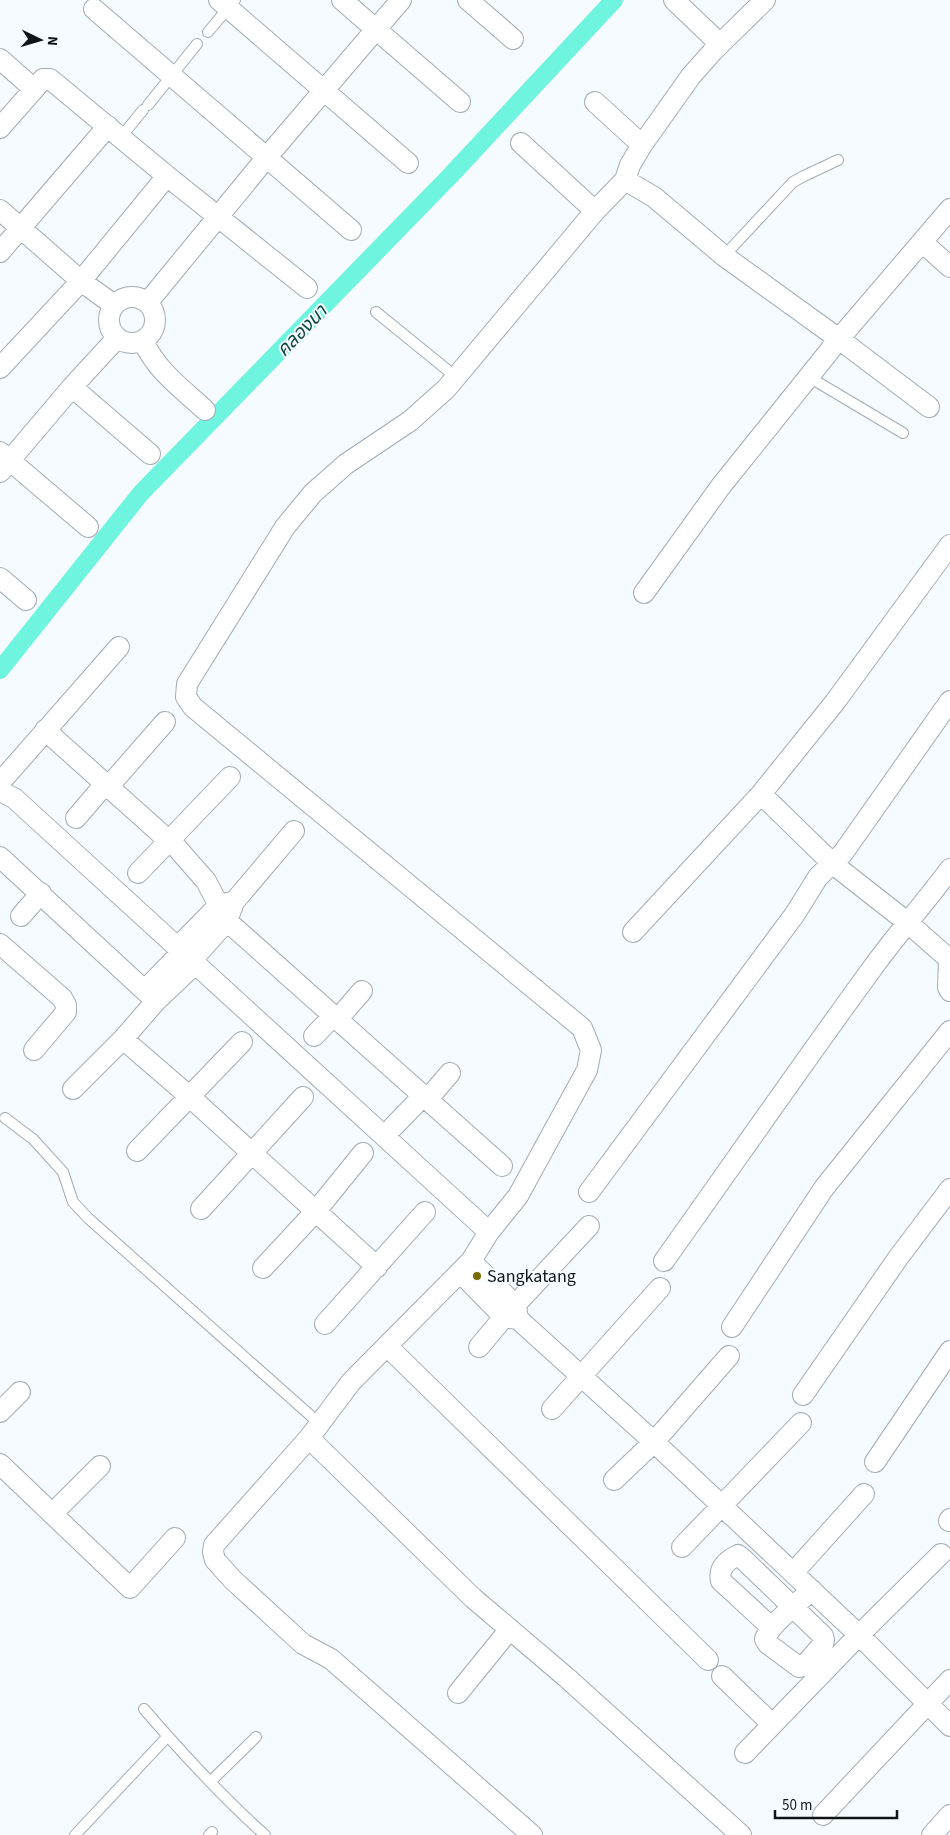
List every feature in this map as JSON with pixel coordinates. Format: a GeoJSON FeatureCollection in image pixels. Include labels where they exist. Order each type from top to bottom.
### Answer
{"type":"FeatureCollection","features":[{"type":"Feature","properties":{"kind":"street"},"geometry":{"type":"LineString","coordinates":[[342,0],[460,102]]}},
{"type":"Feature","properties":{"kind":"street"},"geometry":{"type":"LineString","coordinates":[[148,302],[267,157],[400,0]]}},
{"type":"Feature","properties":{"kind":"street"},"geometry":{"type":"LineString","coordinates":[[468,0],[513,39]]}},
{"type":"Feature","properties":{"kind":"street"},"geometry":{"type":"LineString","coordinates":[[674,0],[720,44]]}},
{"type":"Feature","properties":{"kind":"street"},"geometry":{"type":"LineString","coordinates":[[532,1835],[331,1659],[303,1644],[233,1580],[215,1560],[213,1552],[214,1544],[315,1431],[351,1382],[466,1266],[522,1189],[587,1070],[591,1050],[582,1028],[193,707],[186,697],[186,684],[285,528],[313,493],[346,464],[410,421],[446,389],[596,211],[625,180],[630,165],[642,144],[691,76],[720,44],[765,0]]}},
{"type":"Feature","properties":{"kind":"street"},"geometry":{"type":"LineString","coordinates":[[228,3],[324,90],[408,162]]}},
{"type":"Feature","properties":{"kind":"street"},"geometry":{"type":"LineString","coordinates":[[94,9],[351,230]]}},
{"type":"Feature","properties":{"kind":"street"},"geometry":{"type":"LineString","coordinates":[[0,59],[34,89]]}},
{"type":"Feature","properties":{"kind":"street"},"geometry":{"type":"LineString","coordinates":[[0,128],[43,79],[50,79],[307,288]]}},
{"type":"Feature","properties":{"kind":"street"},"geometry":{"type":"LineString","coordinates":[[595,102],[642,144]]}},
{"type":"Feature","properties":{"kind":"street"},"geometry":{"type":"LineString","coordinates":[[0,252],[115,131]]}},
{"type":"Feature","properties":{"kind":"street"},"geometry":{"type":"LineString","coordinates":[[521,143],[596,211]]}},
{"type":"Feature","properties":{"kind":"street"},"geometry":{"type":"LineString","coordinates":[[0,368],[81,281],[167,176]]}},
{"type":"Feature","properties":{"kind":"street"},"geometry":{"type":"LineString","coordinates":[[625,180],[654,197],[724,256],[929,407]]}},
{"type":"Feature","properties":{"kind":"street"},"geometry":{"type":"LineString","coordinates":[[644,593],[721,486],[839,339],[950,209]]}},
{"type":"Feature","properties":{"kind":"street"},"geometry":{"type":"LineString","coordinates":[[0,210],[81,281],[114,304]]}},
{"type":"Feature","properties":{"kind":"street"},"geometry":{"type":"LineString","coordinates":[[922,242],[950,267]]}},
{"type":"Feature","properties":{"kind":"street"},"geometry":{"type":"LineString","coordinates":[[130,296],[140,297],[148,302],[156,318],[155,327],[150,335],[143,341],[134,344],[117,338],[111,331],[109,322],[110,312],[114,304],[130,296]]}},
{"type":"Feature","properties":{"kind":"street"},"geometry":{"type":"LineString","coordinates":[[88,527],[3,461],[117,338]]}},
{"type":"Feature","properties":{"kind":"street"},"geometry":{"type":"LineString","coordinates":[[143,341],[150,357],[160,369],[205,410]]}},
{"type":"Feature","properties":{"kind":"street"},"geometry":{"type":"LineString","coordinates":[[72,387],[150,454]]}},
{"type":"Feature","properties":{"kind":"street"},"geometry":{"type":"LineString","coordinates":[[633,932],[761,794],[836,702],[950,545]]}},
{"type":"Feature","properties":{"kind":"street"},"geometry":{"type":"LineString","coordinates":[[0,578],[26,600]]}},
{"type":"Feature","properties":{"kind":"street"},"geometry":{"type":"LineString","coordinates":[[119,647],[45,730],[2,784],[14,798],[489,1232]]}},
{"type":"Feature","properties":{"kind":"street"},"geometry":{"type":"LineString","coordinates":[[589,1192],[795,914],[818,877],[843,853],[950,701]]}},
{"type":"Feature","properties":{"kind":"street"},"geometry":{"type":"LineString","coordinates":[[76,818],[165,722]]}},
{"type":"Feature","properties":{"kind":"street"},"geometry":{"type":"LineString","coordinates":[[45,730],[170,841],[206,881],[227,909],[335,1018],[502,1166]]}},
{"type":"Feature","properties":{"kind":"street"},"geometry":{"type":"LineString","coordinates":[[138,873],[230,777]]}},
{"type":"Feature","properties":{"kind":"street"},"geometry":{"type":"LineString","coordinates":[[761,794],[833,864],[907,922],[950,959],[948,987],[950,991]]}},
{"type":"Feature","properties":{"kind":"street"},"geometry":{"type":"LineString","coordinates":[[72,1089],[123,1040],[151,995],[294,832]]}},
{"type":"Feature","properties":{"kind":"street"},"geometry":{"type":"LineString","coordinates":[[0,857],[151,995]]}},
{"type":"Feature","properties":{"kind":"street"},"geometry":{"type":"LineString","coordinates":[[664,1261],[907,922],[922,907],[950,869]]}},
{"type":"Feature","properties":{"kind":"street"},"geometry":{"type":"LineString","coordinates":[[21,916],[40,893]]}},
{"type":"Feature","properties":{"kind":"street"},"geometry":{"type":"LineString","coordinates":[[0,944],[62,998],[66,1005],[66,1012],[34,1050]]}},
{"type":"Feature","properties":{"kind":"street"},"geometry":{"type":"LineString","coordinates":[[314,1036],[362,991]]}},
{"type":"Feature","properties":{"kind":"street"},"geometry":{"type":"LineString","coordinates":[[732,1328],[824,1188],[950,1032]]}},
{"type":"Feature","properties":{"kind":"street"},"geometry":{"type":"LineString","coordinates":[[123,1040],[252,1152],[377,1266]]}},
{"type":"Feature","properties":{"kind":"street"},"geometry":{"type":"LineString","coordinates":[[138,1151],[242,1042]]}},
{"type":"Feature","properties":{"kind":"street"},"geometry":{"type":"LineString","coordinates":[[392,1127],[450,1073]]}},
{"type":"Feature","properties":{"kind":"street"},"geometry":{"type":"LineString","coordinates":[[201,1209],[304,1097]]}},
{"type":"Feature","properties":{"kind":"street"},"geometry":{"type":"LineString","coordinates":[[263,1268],[316,1211],[363,1153]]}},
{"type":"Feature","properties":{"kind":"street"},"geometry":{"type":"LineString","coordinates":[[803,1395],[898,1258],[950,1189]]}},
{"type":"Feature","properties":{"kind":"street"},"geometry":{"type":"LineString","coordinates":[[325,1324],[425,1212]]}},
{"type":"Feature","properties":{"kind":"street"},"geometry":{"type":"LineString","coordinates":[[479,1348],[513,1314],[589,1226]]}},
{"type":"Feature","properties":{"kind":"street"},"geometry":{"type":"LineString","coordinates":[[466,1266],[513,1314],[654,1442],[812,1590],[950,1726]]}},
{"type":"Feature","properties":{"kind":"street"},"geometry":{"type":"LineString","coordinates":[[552,1409],[660,1288]]}},
{"type":"Feature","properties":{"kind":"street"},"geometry":{"type":"LineString","coordinates":[[387,1346],[708,1660]]}},
{"type":"Feature","properties":{"kind":"street"},"geometry":{"type":"LineString","coordinates":[[875,1462],[950,1351]]}},
{"type":"Feature","properties":{"kind":"street"},"geometry":{"type":"LineString","coordinates":[[614,1480],[654,1442],[729,1356]]}},
{"type":"Feature","properties":{"kind":"street"},"geometry":{"type":"LineString","coordinates":[[0,1412],[20,1392]]}},
{"type":"Feature","properties":{"kind":"street"},"geometry":{"type":"LineString","coordinates":[[682,1547],[801,1423]]}},
{"type":"Feature","properties":{"kind":"street"},"geometry":{"type":"LineString","coordinates":[[315,1431],[473,1598],[566,1677],[741,1835]]}},
{"type":"Feature","properties":{"kind":"street"},"geometry":{"type":"LineString","coordinates":[[0,1464],[130,1588],[175,1538]]}},
{"type":"Feature","properties":{"kind":"street"},"geometry":{"type":"LineString","coordinates":[[53,1513],[100,1466]]}},
{"type":"Feature","properties":{"kind":"street"},"geometry":{"type":"LineString","coordinates":[[793,1573],[864,1494]]}},
{"type":"Feature","properties":{"kind":"street"},"geometry":{"type":"LineString","coordinates":[[746,1753],[859,1635],[941,1554]]}},
{"type":"Feature","properties":{"kind":"street"},"geometry":{"type":"LineString","coordinates":[[771,1627],[721,1581],[719,1573],[723,1566],[738,1555],[793,1608],[824,1640],[823,1644],[804,1666],[799,1667],[768,1644],[765,1639],[771,1627],[793,1608],[812,1590]]}},
{"type":"Feature","properties":{"kind":"street"},"geometry":{"type":"LineString","coordinates":[[458,1693],[510,1629]]}},
{"type":"Feature","properties":{"kind":"street"},"geometry":{"type":"LineString","coordinates":[[722,1676],[772,1724]]}},
{"type":"Feature","properties":{"kind":"street"},"geometry":{"type":"LineString","coordinates":[[823,1815],[950,1680]]}},
{"type":"Feature","properties":{"kind":"street"},"geometry":{"type":"LineString","coordinates":[[932,1835],[950,1815]]}},
{"type":"Feature","properties":{"kind":"lane"},"geometry":{"type":"LineString","coordinates":[[208,32],[228,3]]}},
{"type":"Feature","properties":{"kind":"lane"},"geometry":{"type":"LineString","coordinates":[[115,131],[145,108],[197,44]]}},
{"type":"Feature","properties":{"kind":"lane"},"geometry":{"type":"LineString","coordinates":[[724,256],[793,182],[838,160]]}},
{"type":"Feature","properties":{"kind":"lane"},"geometry":{"type":"LineString","coordinates":[[376,312],[456,377]]}},
{"type":"Feature","properties":{"kind":"lane"},"geometry":{"type":"LineString","coordinates":[[809,376],[903,433]]}},
{"type":"Feature","properties":{"kind":"lane"},"geometry":{"type":"LineString","coordinates":[[5,1118],[33,1138],[63,1172],[73,1202],[88,1218],[315,1431]]}},
{"type":"Feature","properties":{"kind":"lane"},"geometry":{"type":"LineString","coordinates":[[144,1709],[210,1782],[265,1835]]}},
{"type":"Feature","properties":{"kind":"lane"},"geometry":{"type":"LineString","coordinates":[[75,1835],[168,1736]]}},
{"type":"Feature","properties":{"kind":"lane"},"geometry":{"type":"LineString","coordinates":[[210,1782],[256,1737]]}},
{"type":"Feature","properties":{"kind":"waterway","name":"คลองนา"},"geometry":{"type":"LineString","coordinates":[[0,670],[141,493],[451,175],[614,0]]}},
{"type":"Feature","properties":{"kind":"place","name":"Sangkatang"},"geometry":{"type":"Point","coordinates":[477,1276]}}]}
